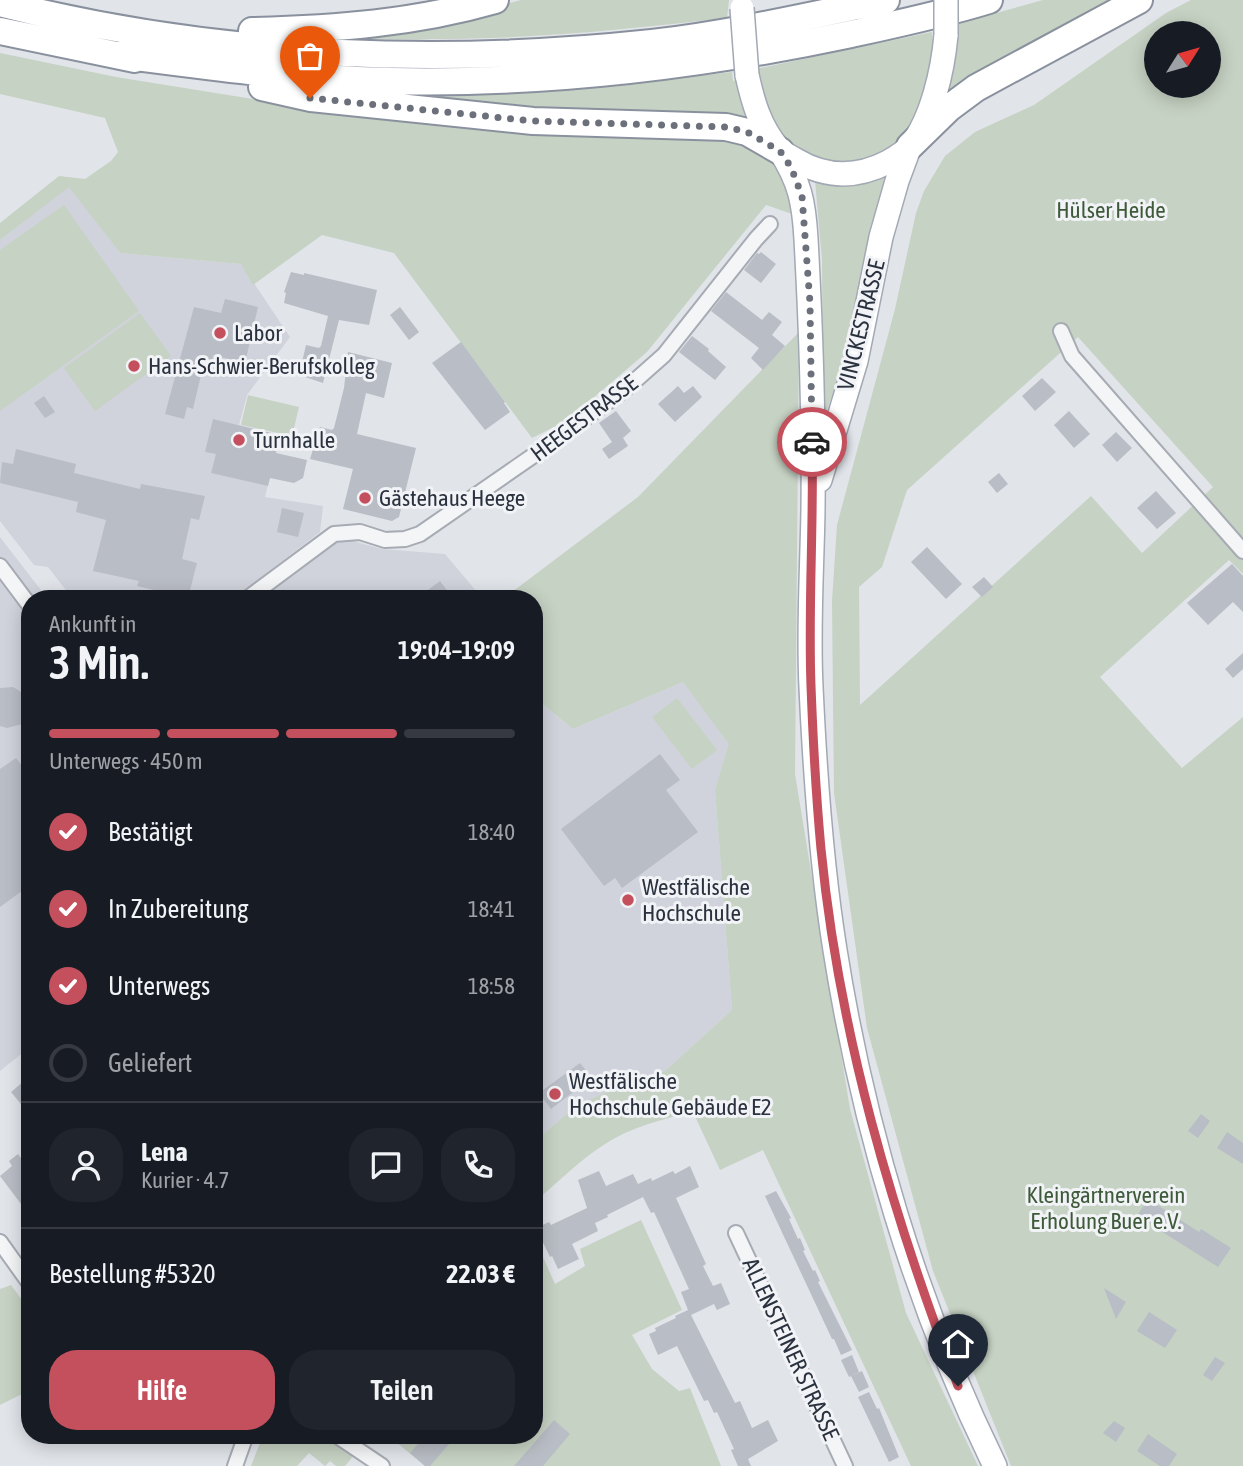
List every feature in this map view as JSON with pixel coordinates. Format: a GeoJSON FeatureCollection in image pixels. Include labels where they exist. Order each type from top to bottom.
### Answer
{"type":"FeatureCollection","features":[{"type":"Feature","properties":{"kind":"highway"},"geometry":{"type":"LineString","coordinates":[[149,33],[312,30],[390,23],[495,0]]}},
{"type":"Feature","properties":{"kind":"highway"},"geometry":{"type":"LineString","coordinates":[[0,3],[149,33],[232,44],[354,54],[580,49],[705,36],[886,0]]}},
{"type":"Feature","properties":{"kind":"highway"},"geometry":{"type":"LineString","coordinates":[[120,55],[299,77],[360,80],[580,74],[663,65],[803,44],[961,9],[989,0]]}},
{"type":"Feature","properties":{"kind":"highway"},"geometry":{"type":"LineString","coordinates":[[911,146],[949,108],[976,88],[1139,0]]}},
{"type":"Feature","properties":{"kind":"highway"},"geometry":{"type":"LineString","coordinates":[[0,31],[310,98],[533,121],[726,127],[747,132],[780,151]]}},
{"type":"Feature","properties":{"kind":"main road","name":"VINCKESTRASSE"},"geometry":{"type":"LineString","coordinates":[[813,505],[856,361],[884,225],[897,181],[938,87],[946,35],[946,0]]}},
{"type":"Feature","properties":{"kind":"main road","name":"VINCKESTRASSE"},"geometry":{"type":"LineString","coordinates":[[742,4],[747,75],[755,108],[763,127],[798,183],[804,208],[810,303],[813,505],[811,684],[821,850],[834,949],[849,1030],[875,1138],[915,1270],[958,1386],[995,1466]]}},
{"type":"Feature","properties":{"kind":"main road"},"geometry":{"type":"LineString","coordinates":[[780,151],[817,171],[844,174],[873,169],[894,159],[911,146]]}},
{"type":"Feature","properties":{"kind":"street","name":"HEEGESTRASSE"},"geometry":{"type":"LineString","coordinates":[[259,590],[334,534],[360,532],[384,540],[405,539],[420,534],[550,444],[629,386],[663,355],[770,224]]}},
{"type":"Feature","properties":{"kind":"street"},"geometry":{"type":"LineString","coordinates":[[1061,331],[1072,356],[1243,551]]}},
{"type":"Feature","properties":{"kind":"street"},"geometry":{"type":"LineString","coordinates":[[0,566],[21,594]]}},
{"type":"Feature","properties":{"kind":"street","name":"ALLENSTEINER STRASSE"},"geometry":{"type":"LineString","coordinates":[[736,1233],[845,1466]]}},
{"type":"Feature","properties":{"kind":"street"},"geometry":{"type":"LineString","coordinates":[[0,1242],[21,1271]]}},
{"type":"Feature","properties":{"kind":"street"},"geometry":{"type":"LineString","coordinates":[[235,1466],[243,1444]]}},
{"type":"Feature","properties":{"kind":"street"},"geometry":{"type":"LineString","coordinates":[[349,1444],[382,1466]]}},
{"type":"Feature","properties":{"kind":"shaded area","name":"Hans-Schwier-Berufskolleg"},"geometry":{"type":"Polygon","coordinates":[[[69,186],[120,253],[241,264],[290,337],[247,395],[239,425],[280,435],[265,497],[323,506],[320,532],[244,590],[66,590],[48,567],[34,565],[0,521],[0,240],[69,186]]]}},
{"type":"Feature","properties":{"kind":"shaded area"},"geometry":{"type":"Polygon","coordinates":[[[0,537],[41,590],[21,590],[21,1054],[0,1071],[0,537]]]}},
{"type":"Feature","properties":{"kind":"shaded area"},"geometry":{"type":"Polygon","coordinates":[[[345,539],[382,549],[445,554],[475,590],[268,590],[331,542],[345,539]]]}},
{"type":"Feature","properties":{"kind":"shaded area","name":"Westfälische Hochschule"},"geometry":{"type":"Polygon","coordinates":[[[683,682],[730,744],[715,790],[732,1010],[665,1071],[629,1082],[595,1097],[564,1116],[543,1134],[543,704],[573,729],[683,682]]]}},
{"type":"Feature","properties":{"kind":"green space"},"geometry":{"type":"Polygon","coordinates":[[[521,0],[729,0],[727,18],[618,29],[472,39],[334,36],[444,21],[521,0]]]}},
{"type":"Feature","properties":{"kind":"green space"},"geometry":{"type":"Polygon","coordinates":[[[1043,0],[1128,0],[945,100],[957,24],[1043,0]]]}},
{"type":"Feature","properties":{"kind":"green space"},"geometry":{"type":"Polygon","coordinates":[[[1191,0],[1243,0],[1243,574],[1229,560],[1100,677],[1182,768],[1243,717],[1243,1466],[1011,1466],[933,1271],[867,1028],[834,793],[832,601],[837,525],[895,309],[916,213],[924,191],[945,156],[975,132],[1034,105],[1144,28],[1144,98],[1222,98],[1222,21],[1155,21],[1191,0]],[[1078,337],[907,490],[882,567],[859,587],[860,705],[1091,496],[1142,553],[1213,487],[1078,337]]]}},
{"type":"Feature","properties":{"kind":"green space"},"geometry":{"type":"Polygon","coordinates":[[[932,32],[931,74],[918,114],[908,131],[894,145],[877,156],[856,162],[821,161],[798,150],[775,131],[756,69],[932,32]]]}},
{"type":"Feature","properties":{"kind":"green space"},"geometry":{"type":"Polygon","coordinates":[[[0,53],[116,77],[359,116],[741,139],[785,170],[798,216],[766,205],[647,352],[566,421],[532,438],[394,253],[322,235],[253,285],[241,264],[120,253],[69,187],[0,240],[0,223],[59,176],[85,179],[111,161],[118,152],[105,118],[0,94],[0,53]]]}},
{"type":"Feature","properties":{"kind":"green space"},"geometry":{"type":"Polygon","coordinates":[[[732,72],[750,124],[601,116],[366,93],[470,94],[621,85],[732,72]]]}},
{"type":"Feature","properties":{"kind":"green space"},"geometry":{"type":"Polygon","coordinates":[[[888,172],[870,229],[857,307],[843,364],[826,412],[823,412],[822,260],[815,180],[888,172]]]}},
{"type":"Feature","properties":{"kind":"green space"},"geometry":{"type":"Polygon","coordinates":[[[64,205],[139,311],[0,411],[0,250],[64,205]]]}},
{"type":"Feature","properties":{"kind":"green space"},"geometry":{"type":"Polygon","coordinates":[[[140,313],[171,356],[95,411],[64,368],[140,313]]]}},
{"type":"Feature","properties":{"kind":"green space"},"geometry":{"type":"Polygon","coordinates":[[[799,332],[795,774],[850,1109],[906,1313],[978,1466],[911,1466],[763,1150],[720,1170],[693,1112],[648,1124],[615,1138],[587,1157],[543,1195],[543,1134],[564,1116],[595,1097],[629,1082],[665,1071],[732,1010],[715,790],[729,744],[683,682],[573,729],[543,704],[543,590],[515,590],[638,497],[799,332]]]}},
{"type":"Feature","properties":{"kind":"green space"},"geometry":{"type":"Polygon","coordinates":[[[248,395],[299,407],[292,436],[241,425],[248,395]]]}},
{"type":"Feature","properties":{"kind":"green space"},"geometry":{"type":"Polygon","coordinates":[[[677,698],[717,750],[692,769],[652,717],[677,698]]]}},
{"type":"Feature","properties":{"kind":"green space"},"geometry":{"type":"Polygon","coordinates":[[[641,1220],[682,1310],[632,1335],[652,1369],[679,1391],[690,1388],[721,1466],[425,1466],[398,1444],[543,1444],[543,1257],[555,1284],[585,1266],[580,1249],[641,1220]]]}},
{"type":"Feature","properties":{"kind":"green space"},"geometry":{"type":"Polygon","coordinates":[[[11,1285],[21,1299],[21,1394],[0,1405],[0,1289],[11,1285]]]}},
{"type":"Feature","properties":{"kind":"green space"},"geometry":{"type":"Polygon","coordinates":[[[260,1444],[338,1444],[355,1454],[345,1466],[336,1466],[330,1461],[325,1466],[309,1453],[297,1466],[251,1466],[260,1444]]]}},
{"type":"Feature","properties":{"kind":"building"},"geometry":{"type":"Polygon","coordinates":[[[761,252],[776,264],[761,283],[744,270],[757,253],[761,252]]]}},
{"type":"Feature","properties":{"kind":"building"},"geometry":{"type":"Polygon","coordinates":[[[291,272],[377,290],[369,325],[339,320],[323,383],[299,375],[306,345],[319,348],[321,346],[328,316],[284,303],[284,292],[291,272]]]}},
{"type":"Feature","properties":{"kind":"building"},"geometry":{"type":"Polygon","coordinates":[[[726,292],[762,320],[769,312],[782,322],[772,335],[785,346],[763,370],[751,358],[759,348],[711,311],[726,292]]]}},
{"type":"Feature","properties":{"kind":"building","name":"Labor"},"geometry":{"type":"Polygon","coordinates":[[[225,299],[258,307],[245,363],[213,355],[212,360],[205,358],[193,409],[187,407],[184,419],[165,414],[194,307],[221,313],[225,299]]]}},
{"type":"Feature","properties":{"kind":"building"},"geometry":{"type":"Polygon","coordinates":[[[400,307],[419,332],[409,340],[390,315],[400,307]]]}},
{"type":"Feature","properties":{"kind":"building"},"geometry":{"type":"Polygon","coordinates":[[[692,336],[726,367],[715,380],[679,352],[692,336]]]}},
{"type":"Feature","properties":{"kind":"building"},"geometry":{"type":"Polygon","coordinates":[[[461,342],[510,412],[485,430],[432,363],[461,342]]]}},
{"type":"Feature","properties":{"kind":"building"},"geometry":{"type":"Polygon","coordinates":[[[348,352],[392,363],[384,398],[366,393],[357,434],[416,448],[399,517],[392,521],[343,509],[353,469],[310,459],[320,427],[332,430],[334,428],[344,388],[348,352]]]}},
{"type":"Feature","properties":{"kind":"building"},"geometry":{"type":"Polygon","coordinates":[[[1042,378],[1056,392],[1035,411],[1022,396],[1042,378]]]}},
{"type":"Feature","properties":{"kind":"building"},"geometry":{"type":"Polygon","coordinates":[[[678,386],[684,393],[693,386],[702,397],[675,422],[658,404],[678,386]]]}},
{"type":"Feature","properties":{"kind":"building"},"geometry":{"type":"Polygon","coordinates":[[[44,396],[55,412],[45,418],[34,403],[44,396]]]}},
{"type":"Feature","properties":{"kind":"building"},"geometry":{"type":"Polygon","coordinates":[[[616,411],[631,431],[623,438],[628,446],[609,459],[602,449],[612,442],[599,423],[616,411]]]}},
{"type":"Feature","properties":{"kind":"building"},"geometry":{"type":"Polygon","coordinates":[[[1069,411],[1090,434],[1074,448],[1054,425],[1069,411]]]}},
{"type":"Feature","properties":{"kind":"building"},"geometry":{"type":"Polygon","coordinates":[[[213,419],[271,433],[268,446],[277,449],[276,453],[307,460],[303,478],[294,483],[270,478],[268,486],[211,473],[216,454],[205,452],[213,419]]]}},
{"type":"Feature","properties":{"kind":"building"},"geometry":{"type":"Polygon","coordinates":[[[1116,432],[1132,448],[1117,462],[1102,445],[1116,432]]]}},
{"type":"Feature","properties":{"kind":"building"},"geometry":{"type":"Polygon","coordinates":[[[16,449],[76,464],[74,473],[140,489],[141,484],[205,496],[199,520],[191,518],[182,559],[197,563],[190,590],[154,590],[137,586],[139,581],[93,571],[106,520],[76,512],[78,502],[0,483],[2,462],[13,464],[16,449]]]}},
{"type":"Feature","properties":{"kind":"building"},"geometry":{"type":"Polygon","coordinates":[[[999,473],[1008,484],[997,493],[988,482],[999,473]]]}},
{"type":"Feature","properties":{"kind":"building"},"geometry":{"type":"Polygon","coordinates":[[[1156,491],[1176,513],[1157,529],[1137,508],[1156,491]]]}},
{"type":"Feature","properties":{"kind":"building"},"geometry":{"type":"Polygon","coordinates":[[[282,508],[304,513],[298,537],[277,532],[282,508]]]}},
{"type":"Feature","properties":{"kind":"building"},"geometry":{"type":"Polygon","coordinates":[[[927,547],[962,584],[946,599],[911,562],[927,547]]]}},
{"type":"Feature","properties":{"kind":"building"},"geometry":{"type":"Polygon","coordinates":[[[1232,564],[1243,576],[1243,612],[1233,602],[1208,625],[1187,603],[1232,564]]]}},
{"type":"Feature","properties":{"kind":"building"},"geometry":{"type":"Polygon","coordinates":[[[984,577],[993,587],[982,597],[972,587],[984,577]]]}},
{"type":"Feature","properties":{"kind":"building"},"geometry":{"type":"Polygon","coordinates":[[[440,581],[447,590],[428,590],[440,581]]]}},
{"type":"Feature","properties":{"kind":"building"},"geometry":{"type":"Polygon","coordinates":[[[1243,653],[1243,669],[1233,678],[1225,669],[1243,653]]]}},
{"type":"Feature","properties":{"kind":"building"},"geometry":{"type":"Polygon","coordinates":[[[13,687],[21,692],[21,724],[7,728],[0,726],[0,688],[13,687]]]}},
{"type":"Feature","properties":{"kind":"building"},"geometry":{"type":"Polygon","coordinates":[[[660,754],[680,780],[666,790],[698,832],[622,888],[615,878],[604,886],[561,829],[660,754]]]}},
{"type":"Feature","properties":{"kind":"building"},"geometry":{"type":"Polygon","coordinates":[[[16,758],[21,764],[21,892],[0,907],[0,769],[16,758]]]}},
{"type":"Feature","properties":{"kind":"building"},"geometry":{"type":"Polygon","coordinates":[[[580,1063],[592,1078],[551,1109],[543,1098],[543,1090],[580,1063]]]}},
{"type":"Feature","properties":{"kind":"building"},"geometry":{"type":"Polygon","coordinates":[[[21,1084],[21,1104],[11,1092],[21,1084]]]}},
{"type":"Feature","properties":{"kind":"building"},"geometry":{"type":"Polygon","coordinates":[[[1201,1114],[1210,1121],[1198,1138],[1188,1131],[1201,1114]]]}},
{"type":"Feature","properties":{"kind":"building"},"geometry":{"type":"Polygon","coordinates":[[[1227,1132],[1243,1143],[1243,1164],[1217,1148],[1227,1132]]]}},
{"type":"Feature","properties":{"kind":"building"},"geometry":{"type":"Polygon","coordinates":[[[18,1154],[21,1158],[21,1204],[0,1176],[12,1166],[9,1161],[18,1154]]]}},
{"type":"Feature","properties":{"kind":"building"},"geometry":{"type":"Polygon","coordinates":[[[690,1166],[699,1187],[676,1198],[713,1286],[721,1283],[730,1304],[717,1310],[714,1304],[691,1315],[735,1403],[740,1401],[752,1428],[768,1420],[778,1441],[748,1459],[751,1466],[738,1466],[731,1450],[734,1449],[717,1412],[714,1413],[708,1400],[704,1401],[677,1346],[658,1355],[649,1334],[688,1310],[681,1292],[689,1289],[654,1212],[651,1213],[643,1197],[595,1223],[598,1231],[572,1244],[579,1259],[558,1269],[543,1242],[543,1225],[549,1222],[551,1225],[587,1208],[578,1180],[599,1171],[606,1186],[633,1174],[638,1184],[673,1171],[675,1174],[690,1166]]]}},
{"type":"Feature","properties":{"kind":"building"},"geometry":{"type":"Polygon","coordinates":[[[776,1191],[852,1350],[841,1355],[765,1196],[776,1191]]]}},
{"type":"Feature","properties":{"kind":"building"},"geometry":{"type":"Polygon","coordinates":[[[1148,1199],[1199,1232],[1201,1229],[1231,1248],[1218,1267],[1137,1216],[1148,1199]]]}},
{"type":"Feature","properties":{"kind":"building"},"geometry":{"type":"Polygon","coordinates":[[[1104,1288],[1126,1302],[1116,1319],[1104,1288]]]}},
{"type":"Feature","properties":{"kind":"building"},"geometry":{"type":"Polygon","coordinates":[[[1149,1312],[1177,1330],[1165,1348],[1137,1331],[1149,1312]]]}},
{"type":"Feature","properties":{"kind":"building"},"geometry":{"type":"Polygon","coordinates":[[[852,1355],[859,1372],[849,1377],[841,1360],[852,1355]]]}},
{"type":"Feature","properties":{"kind":"building"},"geometry":{"type":"Polygon","coordinates":[[[1215,1357],[1225,1363],[1212,1381],[1203,1375],[1215,1357]]]}},
{"type":"Feature","properties":{"kind":"building"},"geometry":{"type":"Polygon","coordinates":[[[862,1371],[869,1387],[859,1392],[851,1376],[862,1371]]]}},
{"type":"Feature","properties":{"kind":"building"},"geometry":{"type":"Polygon","coordinates":[[[869,1392],[877,1409],[879,1408],[899,1457],[889,1462],[858,1397],[869,1392]]]}},
{"type":"Feature","properties":{"kind":"building"},"geometry":{"type":"Polygon","coordinates":[[[554,1420],[570,1434],[543,1466],[514,1466],[533,1444],[543,1444],[543,1433],[554,1420]]]}},
{"type":"Feature","properties":{"kind":"building"},"geometry":{"type":"Polygon","coordinates":[[[1114,1421],[1125,1428],[1116,1442],[1103,1433],[1114,1421]]]}},
{"type":"Feature","properties":{"kind":"building"},"geometry":{"type":"Polygon","coordinates":[[[1148,1434],[1177,1454],[1169,1466],[1160,1466],[1137,1451],[1148,1434]]]}},
{"type":"Feature","properties":{"kind":"building"},"geometry":{"type":"Polygon","coordinates":[[[418,1444],[449,1444],[430,1466],[425,1466],[410,1453],[418,1444]]]}},
{"type":"Feature","properties":{"kind":"way so far"},"geometry":{"type":"LineString","coordinates":[[310,98],[533,121],[726,127],[747,132],[780,151],[798,183],[804,208],[810,303],[812,442]]}},
{"type":"Feature","properties":{"kind":"place","name":"Labor"},"geometry":{"type":"Point","coordinates":[220,333]}},
{"type":"Feature","properties":{"kind":"place","name":"Hans-Schwier-Berufskolleg"},"geometry":{"type":"Point","coordinates":[134,366]}},
{"type":"Feature","properties":{"kind":"place","name":"Turnhalle"},"geometry":{"type":"Point","coordinates":[239,440]}},
{"type":"Feature","properties":{"kind":"place","name":"Gästehaus Heege"},"geometry":{"type":"Point","coordinates":[365,498]}},
{"type":"Feature","properties":{"kind":"place","name":"Westfälische Hochschule"},"geometry":{"type":"Point","coordinates":[628,900]}},
{"type":"Feature","properties":{"kind":"place","name":"Westfälische Hochschule Gebäude E2"},"geometry":{"type":"Point","coordinates":[555,1094]}},
{"type":"Feature","properties":{"kind":"route"},"geometry":{"type":"LineString","coordinates":[[812,442],[811,684],[821,850],[834,949],[849,1030],[889,1188],[919,1282],[958,1386]]}},
{"type":"Feature","properties":{"kind":"park label","name":"Hülser Heide"},"geometry":{"type":"Point","coordinates":[1111,210]}},
{"type":"Feature","properties":{"kind":"park label","name":"Kleingärtnerverein Erholung Buer e.V."},"geometry":{"type":"Point","coordinates":[1106,1208]}}]}
